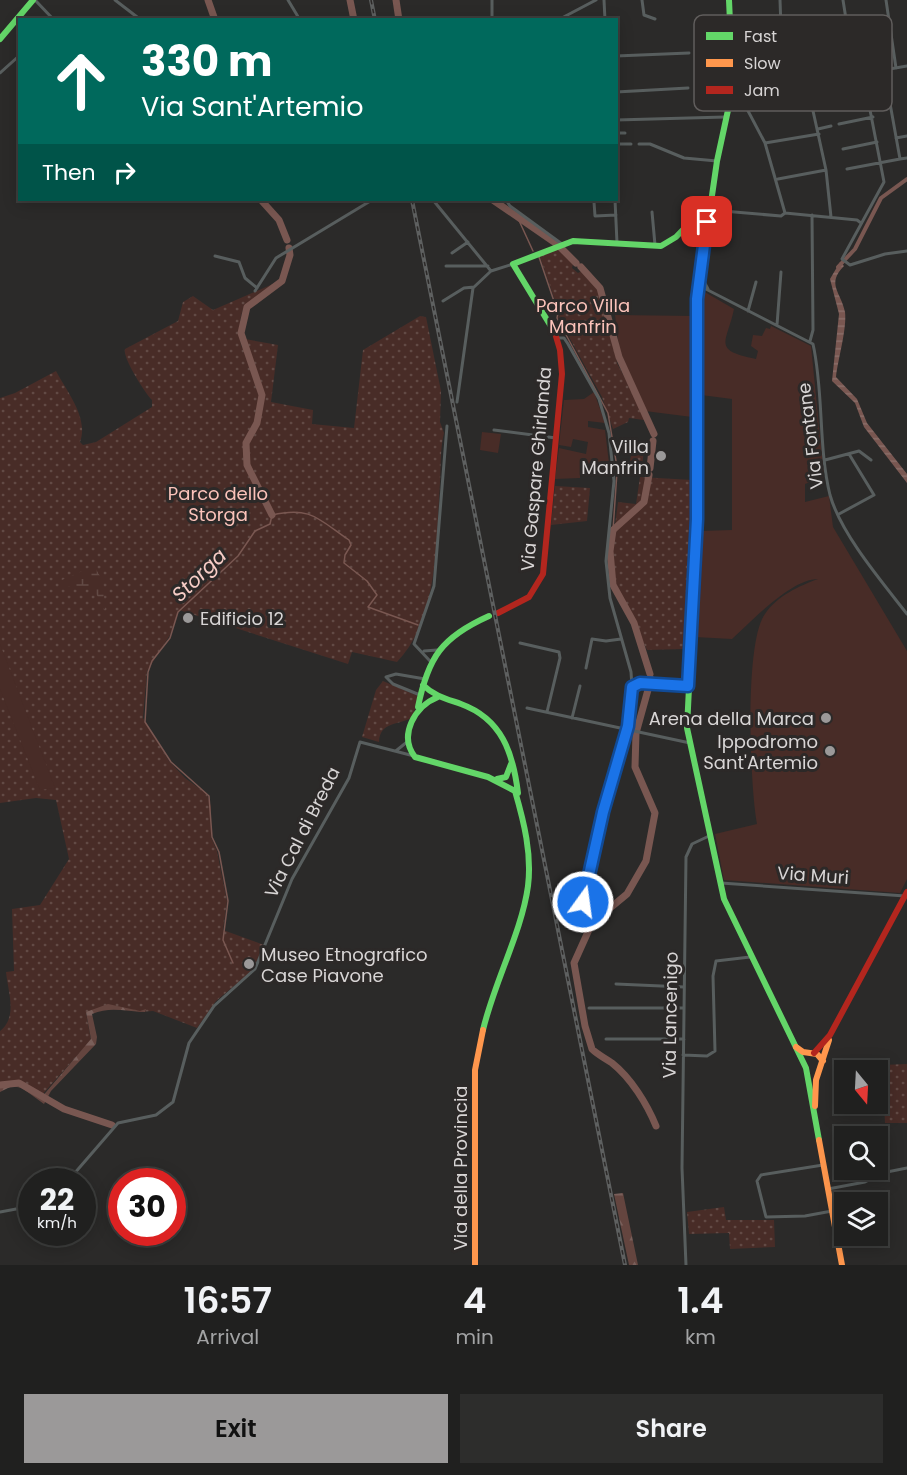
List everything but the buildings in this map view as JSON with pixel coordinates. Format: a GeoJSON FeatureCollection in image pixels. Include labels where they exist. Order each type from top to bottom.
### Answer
{"type":"FeatureCollection","features":[{"type":"Feature","properties":{"kind":"main road"},"geometry":{"type":"LineString","coordinates":[[18,18],[34,0]]}},
{"type":"Feature","properties":{"kind":"main road"},"geometry":{"type":"LineString","coordinates":[[729,0],[730,15]]}},
{"type":"Feature","properties":{"kind":"main road"},"geometry":{"type":"LineString","coordinates":[[0,39],[18,18]]}},
{"type":"Feature","properties":{"kind":"main road"},"geometry":{"type":"LineString","coordinates":[[728,111],[717,161],[698,285],[697,519],[688,686],[690,743],[720,884],[802,1072],[815,1115],[844,1265]]}},
{"type":"Feature","properties":{"kind":"main road"},"geometry":{"type":"LineString","coordinates":[[515,262],[562,244],[579,241],[656,247],[670,242],[702,210],[709,210]]}},
{"type":"Feature","properties":{"kind":"main road"},"geometry":{"type":"LineString","coordinates":[[697,216],[708,218]]}},
{"type":"Feature","properties":{"kind":"main road","name":"Via Gaspare Ghirlanda"},"geometry":{"type":"LineString","coordinates":[[498,613],[521,603],[537,588],[544,569],[562,374],[559,337],[523,280],[515,262]]}},
{"type":"Feature","properties":{"kind":"main road"},"geometry":{"type":"LineString","coordinates":[[489,616],[459,629],[437,650],[424,682],[407,742],[415,756],[488,777],[510,786],[515,790],[519,804]]}},
{"type":"Feature","properties":{"kind":"main road"},"geometry":{"type":"LineString","coordinates":[[424,682],[438,697]]}},
{"type":"Feature","properties":{"kind":"main road"},"geometry":{"type":"LineString","coordinates":[[418,707],[426,700],[438,697],[470,706],[490,718],[504,736],[511,757],[519,804]]}},
{"type":"Feature","properties":{"kind":"main road"},"geometry":{"type":"LineString","coordinates":[[488,777],[500,779],[506,777],[511,770],[511,757]]}},
{"type":"Feature","properties":{"kind":"main road","name":"Via della Provincia"},"geometry":{"type":"LineString","coordinates":[[475,1265],[475,1070],[485,1016],[528,885],[529,860],[519,804]]}},
{"type":"Feature","properties":{"kind":"main road"},"geometry":{"type":"LineString","coordinates":[[815,1115],[815,1091],[830,1035],[906,894]]}},
{"type":"Feature","properties":{"kind":"main road"},"geometry":{"type":"LineString","coordinates":[[782,1025],[798,1049],[821,1058],[821,1066]]}},
{"type":"Feature","properties":{"kind":"main road"},"geometry":{"type":"LineString","coordinates":[[782,1025],[805,1067],[812,1072],[821,1066]]}},
{"type":"Feature","properties":{"kind":"main road"},"geometry":{"type":"LineString","coordinates":[[811,1102],[805,1058],[830,1035]]}},
{"type":"Feature","properties":{"kind":"street"},"geometry":{"type":"LineString","coordinates":[[34,0],[52,18]]}},
{"type":"Feature","properties":{"kind":"street"},"geometry":{"type":"LineString","coordinates":[[115,0],[138,18]]}},
{"type":"Feature","properties":{"kind":"street"},"geometry":{"type":"LineString","coordinates":[[288,0],[299,18]]}},
{"type":"Feature","properties":{"kind":"street"},"geometry":{"type":"LineString","coordinates":[[492,0],[492,18]]}},
{"type":"Feature","properties":{"kind":"street"},"geometry":{"type":"LineString","coordinates":[[562,18],[596,0]]}},
{"type":"Feature","properties":{"kind":"street"},"geometry":{"type":"LineString","coordinates":[[604,0],[605,18]]}},
{"type":"Feature","properties":{"kind":"street"},"geometry":{"type":"LineString","coordinates":[[642,0],[644,15],[655,19]]}},
{"type":"Feature","properties":{"kind":"street"},"geometry":{"type":"LineString","coordinates":[[780,0],[781,15]]}},
{"type":"Feature","properties":{"kind":"street"},"geometry":{"type":"LineString","coordinates":[[843,0],[845,15]]}},
{"type":"Feature","properties":{"kind":"street"},"geometry":{"type":"LineString","coordinates":[[886,0],[888,15]]}},
{"type":"Feature","properties":{"kind":"street"},"geometry":{"type":"LineString","coordinates":[[892,41],[896,68]]}},
{"type":"Feature","properties":{"kind":"street"},"geometry":{"type":"LineString","coordinates":[[618,56],[689,53]]}},
{"type":"Feature","properties":{"kind":"street"},"geometry":{"type":"LineString","coordinates":[[0,73],[18,57]]}},
{"type":"Feature","properties":{"kind":"street"},"geometry":{"type":"LineString","coordinates":[[892,69],[907,66]]}},
{"type":"Feature","properties":{"kind":"street"},"geometry":{"type":"LineString","coordinates":[[618,92],[688,87]]}},
{"type":"Feature","properties":{"kind":"street"},"geometry":{"type":"LineString","coordinates":[[747,111],[765,143],[785,213]]}},
{"type":"Feature","properties":{"kind":"street"},"geometry":{"type":"LineString","coordinates":[[813,111],[826,170],[831,217]]}},
{"type":"Feature","properties":{"kind":"street"},"geometry":{"type":"LineString","coordinates":[[872,111],[884,182],[842,260],[847,265],[894,252],[907,251]]}},
{"type":"Feature","properties":{"kind":"street"},"geometry":{"type":"LineString","coordinates":[[892,111],[900,159]]}},
{"type":"Feature","properties":{"kind":"street"},"geometry":{"type":"LineString","coordinates":[[618,120],[727,117]]}},
{"type":"Feature","properties":{"kind":"street"},"geometry":{"type":"LineString","coordinates":[[839,124],[873,117]]}},
{"type":"Feature","properties":{"kind":"street"},"geometry":{"type":"LineString","coordinates":[[818,129],[831,126]]}},
{"type":"Feature","properties":{"kind":"street"},"geometry":{"type":"LineString","coordinates":[[618,133],[625,133]]}},
{"type":"Feature","properties":{"kind":"street"},"geometry":{"type":"LineString","coordinates":[[765,143],[819,134]]}},
{"type":"Feature","properties":{"kind":"street"},"geometry":{"type":"LineString","coordinates":[[897,138],[907,136]]}},
{"type":"Feature","properties":{"kind":"street"},"geometry":{"type":"LineString","coordinates":[[843,149],[877,142]]}},
{"type":"Feature","properties":{"kind":"street"},"geometry":{"type":"LineString","coordinates":[[618,144],[631,144]]}},
{"type":"Feature","properties":{"kind":"street"},"geometry":{"type":"LineString","coordinates":[[639,144],[650,144],[684,158],[717,161]]}},
{"type":"Feature","properties":{"kind":"street"},"geometry":{"type":"LineString","coordinates":[[847,169],[907,158]]}},
{"type":"Feature","properties":{"kind":"street"},"geometry":{"type":"LineString","coordinates":[[777,179],[826,170]]}},
{"type":"Feature","properties":{"kind":"street"},"geometry":{"type":"LineString","coordinates":[[215,256],[239,262],[245,278],[256,290],[276,258],[370,201]]}},
{"type":"Feature","properties":{"kind":"street"},"geometry":{"type":"LineString","coordinates":[[434,201],[491,271]]}},
{"type":"Feature","properties":{"kind":"street"},"geometry":{"type":"LineString","coordinates":[[508,201],[510,206],[562,244]]}},
{"type":"Feature","properties":{"kind":"street"},"geometry":{"type":"LineString","coordinates":[[615,201],[617,244]]}},
{"type":"Feature","properties":{"kind":"street"},"geometry":{"type":"LineString","coordinates":[[594,202],[595,216],[616,215]]}},
{"type":"Feature","properties":{"kind":"street"},"geometry":{"type":"LineString","coordinates":[[709,210],[781,216],[785,213],[812,215],[857,220],[861,223]]}},
{"type":"Feature","properties":{"kind":"street"},"geometry":{"type":"LineString","coordinates":[[652,212],[656,247]]}},
{"type":"Feature","properties":{"kind":"street","name":"Via Fontane"},"geometry":{"type":"LineString","coordinates":[[812,215],[813,330],[810,341],[814,346],[830,493],[838,514],[874,573],[907,614]]}},
{"type":"Feature","properties":{"kind":"street"},"geometry":{"type":"LineString","coordinates":[[452,253],[468,242]]}},
{"type":"Feature","properties":{"kind":"street"},"geometry":{"type":"LineString","coordinates":[[443,301],[464,288],[474,286],[491,271],[515,262]]}},
{"type":"Feature","properties":{"kind":"street"},"geometry":{"type":"LineString","coordinates":[[446,266],[488,266]]}},
{"type":"Feature","properties":{"kind":"street"},"geometry":{"type":"LineString","coordinates":[[700,270],[703,281],[712,292]]}},
{"type":"Feature","properties":{"kind":"street"},"geometry":{"type":"LineString","coordinates":[[777,325],[781,272]]}},
{"type":"Feature","properties":{"kind":"street"},"geometry":{"type":"LineString","coordinates":[[748,311],[756,282]]}},
{"type":"Feature","properties":{"kind":"street"},"geometry":{"type":"LineString","coordinates":[[698,285],[810,341]]}},
{"type":"Feature","properties":{"kind":"street"},"geometry":{"type":"LineString","coordinates":[[457,402],[474,286]]}},
{"type":"Feature","properties":{"kind":"street"},"geometry":{"type":"LineString","coordinates":[[559,337],[568,344],[594,390],[608,426],[614,481],[606,561],[610,598],[632,679],[627,729],[576,924]]}},
{"type":"Feature","properties":{"kind":"street"},"geometry":{"type":"LineString","coordinates":[[431,663],[424,651],[414,644],[434,586],[447,426]]}},
{"type":"Feature","properties":{"kind":"street"},"geometry":{"type":"LineString","coordinates":[[494,430],[556,438]]}},
{"type":"Feature","properties":{"kind":"street"},"geometry":{"type":"LineString","coordinates":[[825,460],[861,451],[871,460]]}},
{"type":"Feature","properties":{"kind":"street"},"geometry":{"type":"LineString","coordinates":[[838,514],[874,495],[849,454]]}},
{"type":"Feature","properties":{"kind":"street"},"geometry":{"type":"LineString","coordinates":[[586,668],[592,639],[606,641],[621,639]]}},
{"type":"Feature","properties":{"kind":"street"},"geometry":{"type":"LineString","coordinates":[[520,643],[559,652],[547,712]]}},
{"type":"Feature","properties":{"kind":"street"},"geometry":{"type":"LineString","coordinates":[[424,651],[437,650]]}},
{"type":"Feature","properties":{"kind":"street"},"geometry":{"type":"LineString","coordinates":[[420,695],[393,684],[386,677],[396,674],[424,682]]}},
{"type":"Feature","properties":{"kind":"street"},"geometry":{"type":"LineString","coordinates":[[632,679],[640,683],[688,686]]}},
{"type":"Feature","properties":{"kind":"street"},"geometry":{"type":"LineString","coordinates":[[632,687],[640,683]]}},
{"type":"Feature","properties":{"kind":"street"},"geometry":{"type":"LineString","coordinates":[[572,718],[580,686]]}},
{"type":"Feature","properties":{"kind":"street"},"geometry":{"type":"LineString","coordinates":[[527,708],[690,743]]}},
{"type":"Feature","properties":{"kind":"street","name":"Via Cal di Breda"},"geometry":{"type":"LineString","coordinates":[[78,1168],[111,1128],[122,1121],[156,1115],[173,1102],[189,1043],[214,1006],[255,969],[292,879],[349,778],[362,740],[394,750]]}},
{"type":"Feature","properties":{"kind":"street"},"geometry":{"type":"LineString","coordinates":[[394,750],[407,742]]}},
{"type":"Feature","properties":{"kind":"street"},"geometry":{"type":"LineString","coordinates":[[394,750],[415,756]]}},
{"type":"Feature","properties":{"kind":"street","name":"Via Lancenigo"},"geometry":{"type":"LineString","coordinates":[[686,1265],[683,1208],[683,1055],[687,852],[692,844],[709,836]]}},
{"type":"Feature","properties":{"kind":"street","name":"Via Muri"},"geometry":{"type":"LineString","coordinates":[[720,884],[906,894]]}},
{"type":"Feature","properties":{"kind":"street"},"geometry":{"type":"LineString","coordinates":[[683,1055],[707,1056],[715,1051],[713,976],[716,961],[750,957]]}},
{"type":"Feature","properties":{"kind":"street"},"geometry":{"type":"LineString","coordinates":[[616,984],[684,987]]}},
{"type":"Feature","properties":{"kind":"street"},"geometry":{"type":"LineString","coordinates":[[589,1008],[684,1008]]}},
{"type":"Feature","properties":{"kind":"street"},"geometry":{"type":"LineString","coordinates":[[606,1040],[684,1039]]}},
{"type":"Feature","properties":{"kind":"street"},"geometry":{"type":"LineString","coordinates":[[824,1165],[761,1175],[757,1178],[759,1191],[766,1217],[805,1216],[832,1211]]}},
{"type":"Feature","properties":{"kind":"street"},"geometry":{"type":"LineString","coordinates":[[828,1189],[865,1182],[882,1173],[907,1168]]}},
{"type":"Feature","properties":{"kind":"street"},"geometry":{"type":"LineString","coordinates":[[0,1212],[18,1209]]}},
{"type":"Feature","properties":{"kind":"green space","name":"Parco Villa Manfrin"},"geometry":{"type":"Polygon","coordinates":[[[560,248],[573,264],[572,268],[578,273],[583,270],[596,284],[612,331],[617,363],[645,416],[644,420],[629,418],[628,422],[613,429],[602,397],[558,317],[560,315],[539,254],[560,248]]]}},
{"type":"Feature","properties":{"kind":"green space","name":"Parco dello Storga"},"geometry":{"type":"Polygon","coordinates":[[[275,283],[243,309],[240,328],[242,348],[246,346],[245,339],[278,345],[271,402],[313,410],[312,424],[354,428],[363,350],[420,316],[426,317],[441,391],[440,422],[444,433],[436,553],[428,601],[421,624],[411,644],[397,662],[352,652],[348,664],[179,610],[170,635],[147,671],[143,718],[169,761],[185,778],[207,794],[211,807],[211,837],[217,851],[227,901],[223,930],[264,945],[252,971],[216,1001],[197,1028],[153,1011],[140,1012],[108,1005],[86,1013],[91,1040],[41,1096],[18,1083],[0,1084],[0,1031],[9,1019],[10,1011],[6,972],[14,971],[12,909],[40,905],[69,859],[56,800],[36,798],[0,803],[0,398],[15,393],[56,371],[76,405],[82,424],[80,442],[83,445],[96,442],[152,407],[152,400],[130,367],[125,349],[178,321],[183,302],[193,296],[213,310],[275,283]]]}},
{"type":"Feature","properties":{"kind":"green space"},"geometry":{"type":"Polygon","coordinates":[[[703,291],[734,309],[726,337],[727,348],[733,352],[756,359],[758,351],[751,346],[753,335],[762,336],[766,328],[770,329],[771,326],[811,346],[824,477],[805,484],[805,502],[829,496],[833,527],[907,651],[907,879],[900,893],[724,880],[715,834],[757,824],[752,780],[750,716],[751,683],[758,630],[765,614],[776,602],[796,588],[818,579],[807,581],[784,593],[732,639],[695,637],[701,531],[732,530],[732,399],[701,395],[703,291]]]}},
{"type":"Feature","properties":{"kind":"green space"},"geometry":{"type":"Polygon","coordinates":[[[615,315],[694,316],[692,417],[645,411],[619,348],[615,315]]]}},
{"type":"Feature","properties":{"kind":"green space"},"geometry":{"type":"Polygon","coordinates":[[[594,392],[605,423],[588,421],[588,427],[605,430],[610,471],[580,471],[580,478],[555,479],[559,448],[586,454],[588,442],[573,439],[571,447],[559,445],[564,400],[584,399],[594,392]]]}},
{"type":"Feature","properties":{"kind":"green space"},"geometry":{"type":"Polygon","coordinates":[[[482,432],[501,434],[498,453],[480,450],[482,432]]]}},
{"type":"Feature","properties":{"kind":"green space"},"geometry":{"type":"Polygon","coordinates":[[[645,441],[642,467],[630,462],[633,442],[645,441]]]}},
{"type":"Feature","properties":{"kind":"green space"},"geometry":{"type":"Polygon","coordinates":[[[640,477],[692,480],[685,649],[647,650],[613,581],[612,549],[618,502],[636,504],[640,477]]]}},
{"type":"Feature","properties":{"kind":"green space"},"geometry":{"type":"Polygon","coordinates":[[[555,486],[590,488],[587,521],[551,525],[555,486]]]}},
{"type":"Feature","properties":{"kind":"green space"},"geometry":{"type":"Polygon","coordinates":[[[94,566],[103,581],[105,610],[93,588],[62,586],[62,580],[94,566]]]}},
{"type":"Feature","properties":{"kind":"green space"},"geometry":{"type":"Polygon","coordinates":[[[0,644],[55,788],[40,790],[0,689],[0,644]]]}},
{"type":"Feature","properties":{"kind":"green space"},"geometry":{"type":"Polygon","coordinates":[[[383,681],[418,696],[413,717],[386,727],[380,735],[379,742],[362,737],[376,690],[383,681]]]}},
{"type":"Feature","properties":{"kind":"green space"},"geometry":{"type":"Polygon","coordinates":[[[108,1004],[140,1011],[146,1009],[145,1012],[112,1010],[92,1014],[97,1037],[96,1044],[51,1091],[44,1104],[22,1088],[41,1098],[91,1039],[86,1012],[108,1004]]]}},
{"type":"Feature","properties":{"kind":"green space"},"geometry":{"type":"Polygon","coordinates":[[[907,1064],[907,1123],[885,1123],[885,1114],[888,1114],[888,1065],[907,1064]]]}},
{"type":"Feature","properties":{"kind":"green space"},"geometry":{"type":"Polygon","coordinates":[[[6,1084],[22,1088],[12,1086],[0,1092],[0,1085],[6,1084]]]}},
{"type":"Feature","properties":{"kind":"green space"},"geometry":{"type":"Polygon","coordinates":[[[623,1193],[638,1265],[629,1265],[614,1194],[623,1193]]]}},
{"type":"Feature","properties":{"kind":"green space"},"geometry":{"type":"Polygon","coordinates":[[[724,1207],[726,1220],[774,1220],[775,1247],[730,1249],[729,1233],[689,1234],[687,1212],[724,1207]]]}},
{"type":"Feature","properties":{"kind":"shaded area"},"geometry":{"type":"Polygon","coordinates":[[[840,262],[844,266],[835,283],[845,312],[845,319],[836,377],[857,399],[867,423],[907,474],[907,483],[864,427],[855,403],[832,381],[839,314],[830,279],[840,262]]]}},
{"type":"Feature","properties":{"kind":"waterway"},"geometry":{"type":"LineString","coordinates":[[208,0],[214,18]]}},
{"type":"Feature","properties":{"kind":"waterway"},"geometry":{"type":"LineString","coordinates":[[350,0],[354,18]]}},
{"type":"Feature","properties":{"kind":"waterway"},"geometry":{"type":"LineString","coordinates":[[396,0],[399,18]]}},
{"type":"Feature","properties":{"kind":"waterway"},"geometry":{"type":"LineString","coordinates":[[838,267],[855,249],[881,198],[907,179]]}},
{"type":"Feature","properties":{"kind":"waterway"},"geometry":{"type":"LineString","coordinates":[[262,201],[279,220],[287,240]]}},
{"type":"Feature","properties":{"kind":"waterway"},"geometry":{"type":"LineString","coordinates":[[494,201],[557,244]]}},
{"type":"Feature","properties":{"kind":"waterway"},"geometry":{"type":"LineString","coordinates":[[516,214],[533,251]]}},
{"type":"Feature","properties":{"kind":"waterway"},"geometry":{"type":"LineString","coordinates":[[272,515],[247,465],[246,443],[257,423],[262,395],[241,333],[247,307],[282,281],[290,255],[289,248]]}},
{"type":"Feature","properties":{"kind":"waterway"},"geometry":{"type":"LineString","coordinates":[[561,248],[576,263]]}},
{"type":"Feature","properties":{"kind":"waterway"},"geometry":{"type":"LineString","coordinates":[[539,257],[558,313],[557,318],[608,413],[616,461]]}},
{"type":"Feature","properties":{"kind":"waterway"},"geometry":{"type":"LineString","coordinates":[[581,267],[600,288],[619,357],[654,434]]}},
{"type":"Feature","properties":{"kind":"waterway"},"geometry":{"type":"LineString","coordinates":[[650,468],[653,441]]}},
{"type":"Feature","properties":{"kind":"waterway"},"geometry":{"type":"LineString","coordinates":[[613,530],[617,472]]}},
{"type":"Feature","properties":{"kind":"waterway"},"geometry":{"type":"LineString","coordinates":[[649,475],[644,502],[613,530],[610,551],[613,585],[634,623],[650,674]]}},
{"type":"Feature","properties":{"kind":"waterway","name":"Storga"},"geometry":{"type":"LineString","coordinates":[[233,963],[223,940],[228,901],[219,852],[212,837],[209,796],[171,762],[145,722],[148,672],[152,661],[170,638],[178,612],[238,556],[255,531],[270,524],[272,515],[296,512],[314,516],[349,540],[351,545],[345,555],[344,563],[367,581],[377,595],[368,607],[418,625]]}},
{"type":"Feature","properties":{"kind":"waterway"},"geometry":{"type":"LineString","coordinates":[[651,679],[636,733],[635,767],[655,813],[646,861],[627,894],[592,923],[574,963],[585,1026],[592,1049],[626,1076],[643,1100],[656,1126]]}},
{"type":"Feature","properties":{"kind":"waterway"},"geometry":{"type":"LineString","coordinates":[[0,1085],[19,1083],[64,1109],[112,1125]]}},
{"type":"Feature","properties":{"kind":"railway"},"geometry":{"type":"LineString","coordinates":[[371,0],[375,18]]}},
{"type":"Feature","properties":{"kind":"railway"},"geometry":{"type":"LineString","coordinates":[[412,201],[625,1265]]}},
{"type":"Feature","properties":{"kind":"traffic: fast"},"geometry":{"type":"LineString","coordinates":[[0,39],[33,0]]}},
{"type":"Feature","properties":{"kind":"traffic: fast"},"geometry":{"type":"LineString","coordinates":[[729,0],[730,15]]}},
{"type":"Feature","properties":{"kind":"traffic: fast"},"geometry":{"type":"LineString","coordinates":[[697,361],[697,299],[717,161],[728,111]]}},
{"type":"Feature","properties":{"kind":"traffic: fast"},"geometry":{"type":"LineString","coordinates":[[555,333],[513,264],[573,241],[661,246],[676,237],[702,210],[709,210]]}},
{"type":"Feature","properties":{"kind":"traffic: fast"},"geometry":{"type":"LineString","coordinates":[[694,586],[687,728],[724,899],[806,1068],[819,1140]]}},
{"type":"Feature","properties":{"kind":"traffic: fast"},"geometry":{"type":"LineString","coordinates":[[418,707],[432,662],[440,651],[459,632],[489,616]]}},
{"type":"Feature","properties":{"kind":"traffic: fast"},"geometry":{"type":"LineString","coordinates":[[423,685],[436,695],[475,710],[496,728],[509,751],[518,793]]}},
{"type":"Feature","properties":{"kind":"traffic: fast"},"geometry":{"type":"LineString","coordinates":[[438,697],[422,707],[412,722],[408,740],[415,757],[488,777],[515,791],[528,850],[529,874],[525,903],[483,1030]]}},
{"type":"Feature","properties":{"kind":"traffic: fast"},"geometry":{"type":"LineString","coordinates":[[497,779],[506,777],[511,764]]}},
{"type":"Feature","properties":{"kind":"traffic: slow"},"geometry":{"type":"LineString","coordinates":[[475,1265],[475,1070],[483,1030]]}},
{"type":"Feature","properties":{"kind":"traffic: slow"},"geometry":{"type":"LineString","coordinates":[[815,1106],[816,1080],[829,1040]]}},
{"type":"Feature","properties":{"kind":"traffic: slow"},"geometry":{"type":"LineString","coordinates":[[796,1047],[803,1052],[817,1054],[823,1061]]}},
{"type":"Feature","properties":{"kind":"traffic: slow"},"geometry":{"type":"LineString","coordinates":[[819,1140],[842,1265]]}},
{"type":"Feature","properties":{"kind":"traffic: jam"},"geometry":{"type":"LineString","coordinates":[[498,613],[529,597],[543,574],[562,374],[560,350],[555,333]]}},
{"type":"Feature","properties":{"kind":"traffic: jam"},"geometry":{"type":"LineString","coordinates":[[694,586],[697,519],[697,361]]}},
{"type":"Feature","properties":{"kind":"traffic: jam"},"geometry":{"type":"LineString","coordinates":[[814,1053],[830,1035],[907,892]]}},
{"type":"Feature","properties":{"kind":"place","name":"Villa Manfrin"},"geometry":{"type":"Point","coordinates":[661,456]}},
{"type":"Feature","properties":{"kind":"place","name":"Edificio 12"},"geometry":{"type":"Point","coordinates":[188,618]}},
{"type":"Feature","properties":{"kind":"place","name":"Arena della Marca"},"geometry":{"type":"Point","coordinates":[826,718]}},
{"type":"Feature","properties":{"kind":"place","name":"Ippodromo Sant'Artemio"},"geometry":{"type":"Point","coordinates":[830,751]}},
{"type":"Feature","properties":{"kind":"place","name":"Museo Etnografico Case Piavone"},"geometry":{"type":"Point","coordinates":[249,964]}},
{"type":"Feature","properties":{"kind":"route"},"geometry":{"type":"LineString","coordinates":[[583,902],[603,812],[628,726],[632,687],[640,683],[688,686],[697,519],[697,299],[707,222]]}}]}
